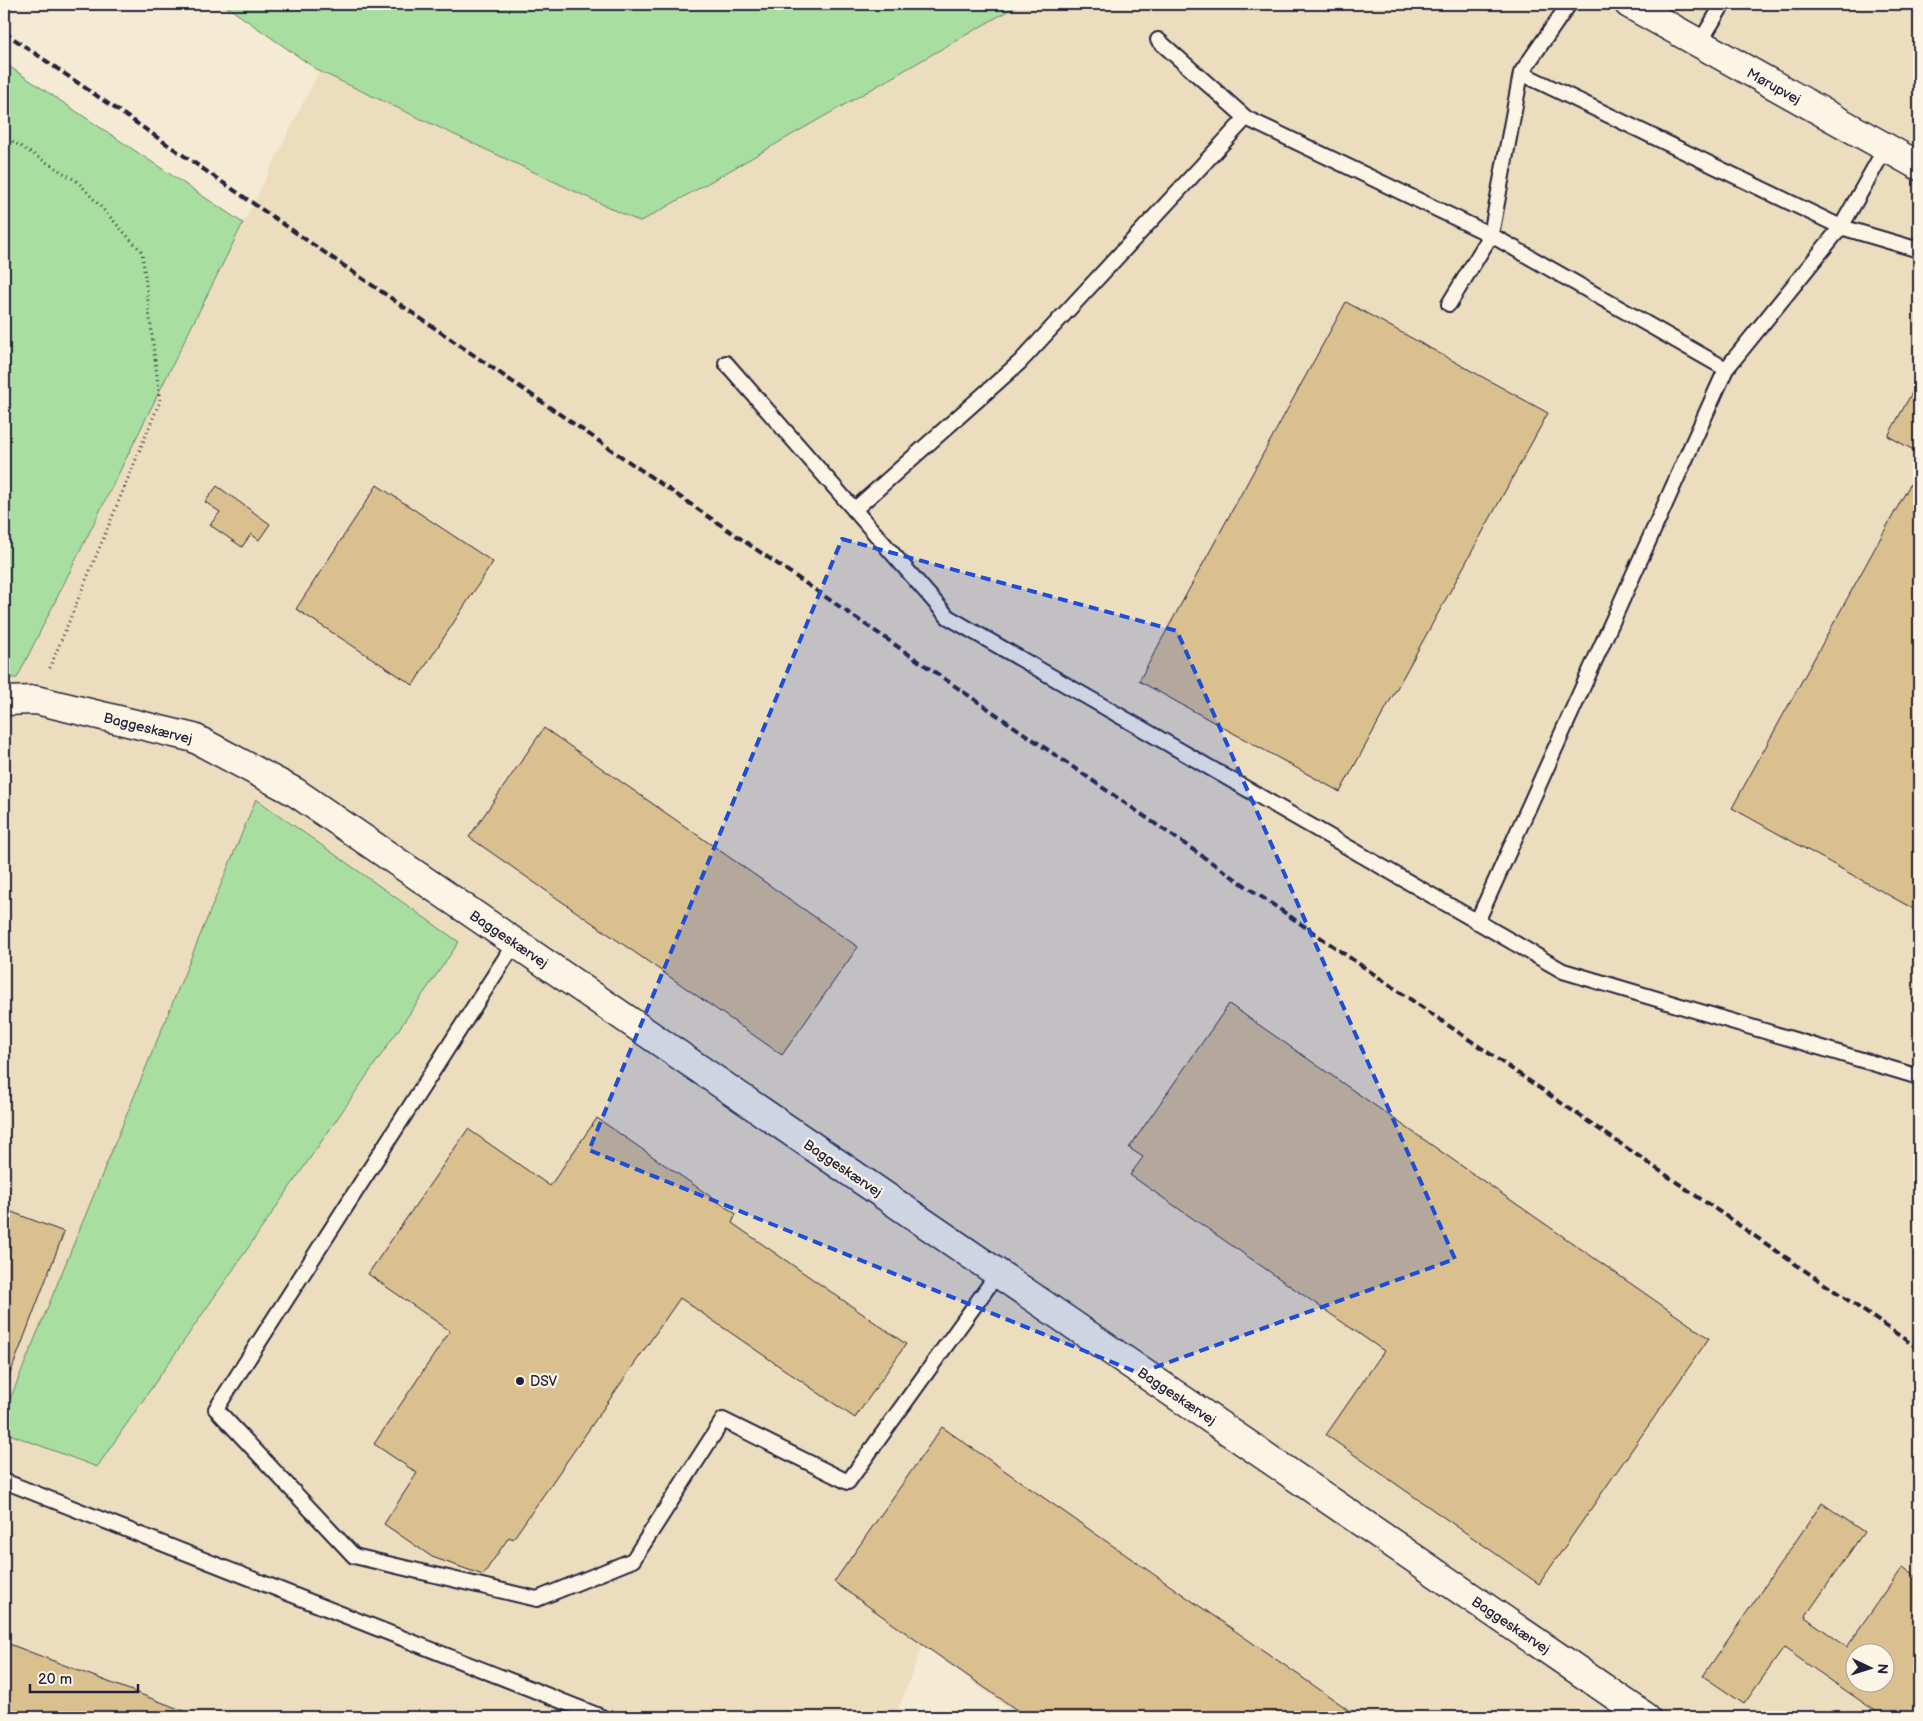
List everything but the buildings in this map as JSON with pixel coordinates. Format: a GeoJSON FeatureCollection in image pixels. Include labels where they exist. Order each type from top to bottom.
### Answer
{"type":"FeatureCollection","features":[{"type":"Feature","properties":{"kind":"street","name":"Mørupvej"},"geometry":{"type":"LineString","coordinates":[[1629,4],[1919,166]]}},
{"type":"Feature","properties":{"kind":"street","name":"Baggeskærvej"},"geometry":{"type":"LineString","coordinates":[[4,701],[36,700],[194,738],[295,792],[1646,1717]]}},
{"type":"Feature","properties":{"kind":"lane"},"geometry":{"type":"LineString","coordinates":[[1449,304],[1491,235],[1521,73],[1569,4]]}},
{"type":"Feature","properties":{"kind":"lane"},"geometry":{"type":"LineString","coordinates":[[1699,44],[1724,4]]}},
{"type":"Feature","properties":{"kind":"lane"},"geometry":{"type":"LineString","coordinates":[[1158,40],[1246,118],[1491,235],[1726,369]]}},
{"type":"Feature","properties":{"kind":"lane"},"geometry":{"type":"LineString","coordinates":[[1521,73],[1840,227],[1919,250]]}},
{"type":"Feature","properties":{"kind":"lane"},"geometry":{"type":"LineString","coordinates":[[854,510],[1020,362],[1246,118]]}},
{"type":"Feature","properties":{"kind":"lane"},"geometry":{"type":"LineString","coordinates":[[1477,922],[1726,369],[1840,227],[1886,147]]}},
{"type":"Feature","properties":{"kind":"lane"},"geometry":{"type":"LineString","coordinates":[[726,363],[948,617],[1564,971],[1919,1077]]}},
{"type":"Feature","properties":{"kind":"lane"},"geometry":{"type":"LineString","coordinates":[[515,943],[216,1408],[354,1556],[537,1599],[633,1560],[722,1420],[848,1482],[998,1274]]}},
{"type":"Feature","properties":{"kind":"lane"},"geometry":{"type":"LineString","coordinates":[[4,1481],[602,1717]]}},
{"type":"Feature","properties":{"kind":"path"},"geometry":{"type":"LineString","coordinates":[[4,136],[78,182],[142,252],[160,401],[36,700]]}},
{"type":"Feature","properties":{"kind":"highlighted area"},"geometry":{"type":"Polygon","coordinates":[[[842,539],[1177,631],[1455,1259],[1139,1373],[589,1150],[842,539]]]}},
{"type":"Feature","properties":{"kind":"shaded area"},"geometry":{"type":"Polygon","coordinates":[[[1020,4],[1919,4],[1919,1717],[1020,1717],[923,1645],[895,1717],[4,1717],[4,678],[17,678],[319,71],[640,222],[1020,4]]]}},
{"type":"Feature","properties":{"kind":"green space"},"geometry":{"type":"Polygon","coordinates":[[[223,4],[1020,4],[640,222],[319,71],[223,4]]]}},
{"type":"Feature","properties":{"kind":"green space"},"geometry":{"type":"Polygon","coordinates":[[[4,63],[243,223],[17,678],[4,678],[4,63]]]}},
{"type":"Feature","properties":{"kind":"green space"},"geometry":{"type":"Polygon","coordinates":[[[256,799],[459,942],[97,1467],[4,1432],[4,1414],[256,799]]]}},
{"type":"Feature","properties":{"kind":"railway"},"geometry":{"type":"LineString","coordinates":[[4,32],[1919,1349]]}},
{"type":"Feature","properties":{"kind":"place","name":"DSV"},"geometry":{"type":"Point","coordinates":[520,1381]}}]}
